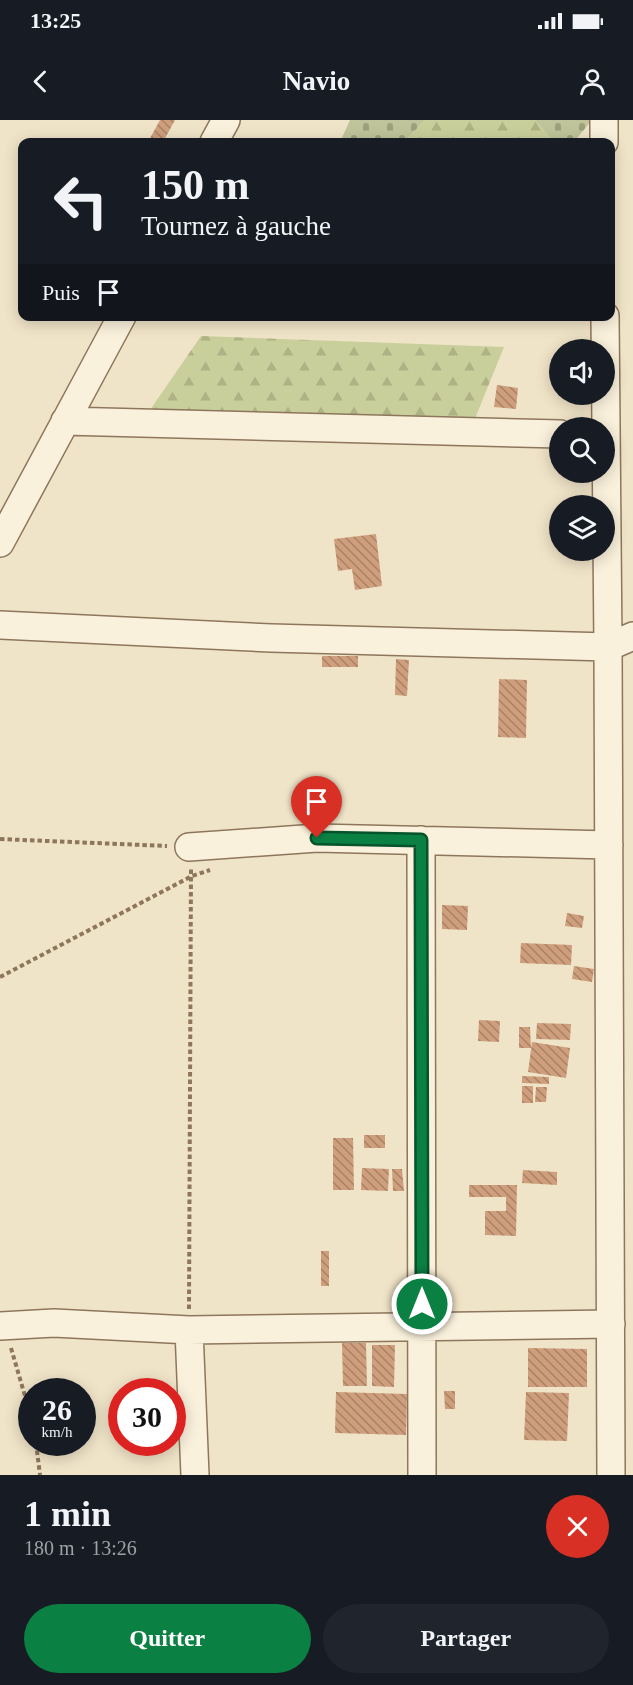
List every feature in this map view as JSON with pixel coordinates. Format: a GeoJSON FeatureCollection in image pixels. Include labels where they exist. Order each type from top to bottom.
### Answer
{"type":"FeatureCollection","features":[{"type":"Feature","properties":{"kind":"street"},"geometry":{"type":"LineString","coordinates":[[216,138],[225,120]]}},
{"type":"Feature","properties":{"kind":"street"},"geometry":{"type":"LineString","coordinates":[[604,120],[604,138]]}},
{"type":"Feature","properties":{"kind":"street"},"geometry":{"type":"LineString","coordinates":[[0,543],[119,321]]}},
{"type":"Feature","properties":{"kind":"street"},"geometry":{"type":"LineString","coordinates":[[605,321],[605,417]]}},
{"type":"Feature","properties":{"kind":"street"},"geometry":{"type":"LineString","coordinates":[[65,421],[549,434]]}},
{"type":"Feature","properties":{"kind":"street"},"geometry":{"type":"LineString","coordinates":[[606,483],[609,845],[622,1134],[611,1324],[611,1475]]}},
{"type":"Feature","properties":{"kind":"street"},"geometry":{"type":"LineString","coordinates":[[0,625],[271,638],[609,647],[633,636]]}},
{"type":"Feature","properties":{"kind":"street"},"geometry":{"type":"LineString","coordinates":[[189,847],[317,838],[609,845]]}},
{"type":"Feature","properties":{"kind":"street"},"geometry":{"type":"LineString","coordinates":[[421,840],[422,1475]]}},
{"type":"Feature","properties":{"kind":"street"},"geometry":{"type":"LineString","coordinates":[[2,1325],[54,1323],[189,1330],[611,1324]]}},
{"type":"Feature","properties":{"kind":"street"},"geometry":{"type":"LineString","coordinates":[[189,1330],[195,1475]]}},
{"type":"Feature","properties":{"kind":"path"},"geometry":{"type":"LineString","coordinates":[[0,839],[189,847],[192,876],[189,1330]]}},
{"type":"Feature","properties":{"kind":"path"},"geometry":{"type":"LineString","coordinates":[[0,977],[192,876],[214,869]]}},
{"type":"Feature","properties":{"kind":"path"},"geometry":{"type":"LineString","coordinates":[[2,1325],[19,1378]]}},
{"type":"Feature","properties":{"kind":"path"},"geometry":{"type":"LineString","coordinates":[[38,1456],[40,1475]]}},
{"type":"Feature","properties":{"kind":"green space"},"geometry":{"type":"Polygon","coordinates":[[[350,120],[425,120],[408,138],[342,138],[350,120]]]}},
{"type":"Feature","properties":{"kind":"green space"},"geometry":{"type":"Polygon","coordinates":[[[425,120],[535,120],[551,138],[408,138],[425,120]]]}},
{"type":"Feature","properties":{"kind":"green space"},"geometry":{"type":"Polygon","coordinates":[[[535,120],[592,120],[577,138],[551,138],[535,120]]]}},
{"type":"Feature","properties":{"kind":"green space"},"geometry":{"type":"Polygon","coordinates":[[[201,336],[504,347],[472,426],[149,415],[152,407],[201,336]]]}},
{"type":"Feature","properties":{"kind":"building"},"geometry":{"type":"Polygon","coordinates":[[[160,120],[175,120],[165,138],[150,138],[160,120]]]}},
{"type":"Feature","properties":{"kind":"building"},"geometry":{"type":"Polygon","coordinates":[[[497,385],[518,388],[516,409],[494,407],[497,385]]]}},
{"type":"Feature","properties":{"kind":"building"},"geometry":{"type":"Polygon","coordinates":[[[376,534],[382,586],[355,590],[352,569],[338,571],[334,539],[376,534]]]}},
{"type":"Feature","properties":{"kind":"building"},"geometry":{"type":"Polygon","coordinates":[[[322,656],[358,656],[358,667],[322,667],[322,656]]]}},
{"type":"Feature","properties":{"kind":"building"},"geometry":{"type":"Polygon","coordinates":[[[396,659],[409,660],[407,696],[395,695],[396,659]]]}},
{"type":"Feature","properties":{"kind":"building"},"geometry":{"type":"Polygon","coordinates":[[[499,679],[527,680],[526,738],[498,737],[499,679]]]}},
{"type":"Feature","properties":{"kind":"building"},"geometry":{"type":"Polygon","coordinates":[[[442,905],[468,906],[467,930],[442,929],[442,905]]]}},
{"type":"Feature","properties":{"kind":"building"},"geometry":{"type":"Polygon","coordinates":[[[567,913],[584,916],[582,928],[565,926],[567,913]]]}},
{"type":"Feature","properties":{"kind":"building"},"geometry":{"type":"Polygon","coordinates":[[[521,943],[572,945],[571,965],[520,963],[521,943]]]}},
{"type":"Feature","properties":{"kind":"building"},"geometry":{"type":"Polygon","coordinates":[[[574,966],[594,969],[592,982],[572,979],[574,966]]]}},
{"type":"Feature","properties":{"kind":"building"},"geometry":{"type":"Polygon","coordinates":[[[479,1020],[500,1021],[499,1042],[478,1041],[479,1020]]]}},
{"type":"Feature","properties":{"kind":"building"},"geometry":{"type":"Polygon","coordinates":[[[537,1023],[571,1024],[570,1040],[536,1039],[537,1023]]]}},
{"type":"Feature","properties":{"kind":"building"},"geometry":{"type":"Polygon","coordinates":[[[519,1027],[530,1027],[531,1048],[519,1048],[519,1027]]]}},
{"type":"Feature","properties":{"kind":"building"},"geometry":{"type":"Polygon","coordinates":[[[532,1042],[570,1048],[566,1078],[528,1072],[532,1042]]]}},
{"type":"Feature","properties":{"kind":"building"},"geometry":{"type":"Polygon","coordinates":[[[522,1076],[549,1077],[549,1084],[522,1083],[522,1076]]]}},
{"type":"Feature","properties":{"kind":"building"},"geometry":{"type":"Polygon","coordinates":[[[522,1086],[533,1086],[533,1103],[522,1103],[522,1086]]]}},
{"type":"Feature","properties":{"kind":"building"},"geometry":{"type":"Polygon","coordinates":[[[536,1087],[547,1087],[546,1102],[535,1102],[536,1087]]]}},
{"type":"Feature","properties":{"kind":"building"},"geometry":{"type":"Polygon","coordinates":[[[364,1135],[385,1135],[385,1148],[364,1148],[364,1135]]]}},
{"type":"Feature","properties":{"kind":"building"},"geometry":{"type":"Polygon","coordinates":[[[333,1138],[353,1138],[354,1190],[333,1190],[333,1138]]]}},
{"type":"Feature","properties":{"kind":"building"},"geometry":{"type":"Polygon","coordinates":[[[362,1168],[389,1169],[388,1191],[361,1190],[362,1168]]]}},
{"type":"Feature","properties":{"kind":"building"},"geometry":{"type":"Polygon","coordinates":[[[392,1169],[402,1169],[404,1191],[393,1191],[392,1169]]]}},
{"type":"Feature","properties":{"kind":"building"},"geometry":{"type":"Polygon","coordinates":[[[523,1170],[557,1172],[557,1185],[522,1183],[523,1170]]]}},
{"type":"Feature","properties":{"kind":"building"},"geometry":{"type":"Polygon","coordinates":[[[469,1185],[517,1185],[516,1236],[485,1235],[485,1211],[506,1211],[506,1197],[469,1197],[469,1185]]]}},
{"type":"Feature","properties":{"kind":"building"},"geometry":{"type":"Polygon","coordinates":[[[321,1251],[329,1251],[329,1286],[321,1286],[321,1251]]]}},
{"type":"Feature","properties":{"kind":"building"},"geometry":{"type":"Polygon","coordinates":[[[342,1343],[366,1343],[367,1386],[343,1386],[342,1343]]]}},
{"type":"Feature","properties":{"kind":"building"},"geometry":{"type":"Polygon","coordinates":[[[372,1345],[395,1345],[394,1387],[372,1386],[372,1345]]]}},
{"type":"Feature","properties":{"kind":"building"},"geometry":{"type":"Polygon","coordinates":[[[528,1348],[587,1349],[587,1387],[528,1387],[528,1348]]]}},
{"type":"Feature","properties":{"kind":"building"},"geometry":{"type":"Polygon","coordinates":[[[444,1391],[455,1391],[455,1409],[445,1409],[444,1391]]]}},
{"type":"Feature","properties":{"kind":"building"},"geometry":{"type":"Polygon","coordinates":[[[336,1392],[407,1394],[406,1435],[335,1433],[336,1392]]]}},
{"type":"Feature","properties":{"kind":"building"},"geometry":{"type":"Polygon","coordinates":[[[526,1392],[569,1393],[567,1441],[524,1440],[526,1392]]]}},
{"type":"Feature","properties":{"kind":"route"},"geometry":{"type":"LineString","coordinates":[[317,838],[421,840],[422,1304]]}}]}
